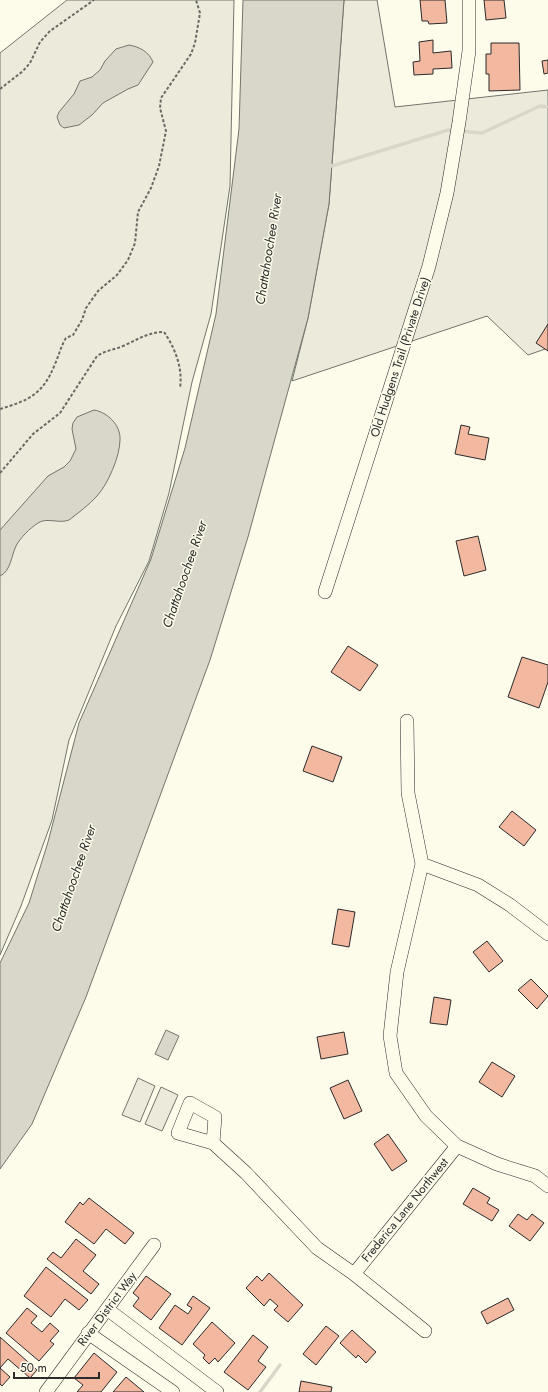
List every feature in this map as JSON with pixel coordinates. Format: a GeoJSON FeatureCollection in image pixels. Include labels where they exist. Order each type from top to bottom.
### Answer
{"type":"FeatureCollection","features":[{"type":"Feature","properties":{"kind":"street","name":"Old Hudgens Trail (Private Drive)"},"geometry":{"type":"LineString","coordinates":[[325,592],[429,266],[447,193],[460,120],[469,51],[469,0]]}},
{"type":"Feature","properties":{"kind":"street"},"geometry":{"type":"LineString","coordinates":[[407,721],[408,793],[422,864],[397,972],[390,1036],[396,1073],[426,1116],[457,1146],[497,1164],[535,1176],[548,1186]]}},
{"type":"Feature","properties":{"kind":"street"},"geometry":{"type":"LineString","coordinates":[[422,864],[478,885],[510,904],[548,934]]}},
{"type":"Feature","properties":{"kind":"street","name":"Frederica Lane Northwest"},"geometry":{"type":"LineString","coordinates":[[213,1143],[246,1173],[317,1248],[354,1274],[425,1331]]}},
{"type":"Feature","properties":{"kind":"street","name":"Frederica Lane Northwest"},"geometry":{"type":"LineString","coordinates":[[354,1274],[457,1146]]}},
{"type":"Feature","properties":{"kind":"street","name":"River District Way"},"geometry":{"type":"LineString","coordinates":[[46,1392],[154,1245]]}},
{"type":"Feature","properties":{"kind":"street"},"geometry":{"type":"LineString","coordinates":[[107,1309],[217,1392]]}},
{"type":"Feature","properties":{"kind":"street"},"geometry":{"type":"LineString","coordinates":[[88,1333],[173,1392]]}},
{"type":"Feature","properties":{"kind":"path"},"geometry":{"type":"LineString","coordinates":[[0,89],[23,71],[30,62],[40,42],[50,31],[94,0]]}},
{"type":"Feature","properties":{"kind":"path"},"geometry":{"type":"LineString","coordinates":[[0,409],[32,397],[42,388],[49,377],[66,338],[73,335],[82,320],[86,308],[98,291],[117,275],[128,260],[135,243],[138,212],[151,188],[163,146],[166,131],[160,108],[161,98],[191,54],[195,43],[200,13],[196,0]]}},
{"type":"Feature","properties":{"kind":"path"},"geometry":{"type":"LineString","coordinates":[[0,473],[33,434],[60,413],[97,356],[105,350],[122,347],[153,332],[164,332],[170,340],[178,360],[181,378],[180,388]]}},
{"type":"Feature","properties":{"kind":"shaded area"},"geometry":{"type":"Polygon","coordinates":[[[67,0],[234,0],[230,186],[211,314],[192,382],[169,493],[149,561],[116,626],[69,740],[52,820],[21,906],[0,955],[0,53],[67,0]]]}},
{"type":"Feature","properties":{"kind":"shaded area"},"geometry":{"type":"Polygon","coordinates":[[[344,0],[377,0],[395,107],[548,90],[548,348],[528,355],[487,316],[292,381],[308,318],[329,204],[344,0]]]}},
{"type":"Feature","properties":{"kind":"shaded area"},"geometry":{"type":"Polygon","coordinates":[[[138,1078],[155,1086],[140,1122],[122,1115],[138,1078]]]}},
{"type":"Feature","properties":{"kind":"shaded area"},"geometry":{"type":"Polygon","coordinates":[[[161,1087],[178,1095],[162,1131],[145,1124],[161,1087]]]}},
{"type":"Feature","properties":{"kind":"water","name":"Chattahoochee River"},"geometry":{"type":"Polygon","coordinates":[[[243,0],[344,0],[329,204],[308,318],[248,537],[210,660],[86,997],[32,1124],[0,1169],[0,963],[29,903],[48,842],[79,723],[151,559],[185,448],[216,314],[239,129],[243,0]]]}},
{"type":"Feature","properties":{"kind":"water"},"geometry":{"type":"Polygon","coordinates":[[[129,45],[144,50],[153,62],[138,85],[103,103],[92,115],[79,125],[64,128],[60,125],[57,117],[59,112],[74,94],[80,81],[92,77],[100,70],[105,61],[116,49],[129,45]]]}},
{"type":"Feature","properties":{"kind":"water"},"geometry":{"type":"Polygon","coordinates":[[[94,410],[108,416],[116,424],[120,434],[118,454],[113,470],[101,491],[94,499],[69,520],[42,521],[32,528],[18,543],[14,550],[9,567],[4,574],[0,576],[0,530],[48,476],[64,467],[70,461],[76,449],[72,429],[73,423],[77,417],[94,410]]]}},
{"type":"Feature","properties":{"kind":"water"},"geometry":{"type":"Polygon","coordinates":[[[166,1030],[179,1036],[168,1060],[155,1054],[166,1030]]]}},
{"type":"Feature","properties":{"kind":"building"},"geometry":{"type":"Polygon","coordinates":[[[420,0],[445,0],[447,23],[429,24],[428,21],[422,21],[420,0]]]}},
{"type":"Feature","properties":{"kind":"building"},"geometry":{"type":"Polygon","coordinates":[[[484,0],[504,0],[506,18],[486,20],[484,0]]]}},
{"type":"Feature","properties":{"kind":"building"},"geometry":{"type":"Polygon","coordinates":[[[433,40],[433,53],[451,51],[452,68],[433,69],[433,74],[414,75],[413,62],[420,61],[419,42],[433,40]]]}},
{"type":"Feature","properties":{"kind":"building"},"geometry":{"type":"Polygon","coordinates":[[[491,43],[519,43],[520,90],[489,91],[489,74],[486,74],[486,54],[491,54],[491,43]]]}},
{"type":"Feature","properties":{"kind":"building"},"geometry":{"type":"Polygon","coordinates":[[[548,60],[548,73],[544,74],[542,61],[548,60]]]}},
{"type":"Feature","properties":{"kind":"building"},"geometry":{"type":"Polygon","coordinates":[[[548,324],[548,351],[536,343],[548,324]]]}},
{"type":"Feature","properties":{"kind":"building"},"geometry":{"type":"Polygon","coordinates":[[[461,425],[470,427],[468,434],[489,438],[485,460],[455,454],[461,425]]]}},
{"type":"Feature","properties":{"kind":"building"},"geometry":{"type":"Polygon","coordinates":[[[478,536],[486,570],[464,576],[456,541],[478,536]]]}},
{"type":"Feature","properties":{"kind":"building"},"geometry":{"type":"Polygon","coordinates":[[[348,646],[378,665],[360,691],[331,672],[348,646]]]}},
{"type":"Feature","properties":{"kind":"building"},"geometry":{"type":"Polygon","coordinates":[[[522,657],[548,665],[548,682],[539,708],[508,697],[522,657]]]}},
{"type":"Feature","properties":{"kind":"building"},"geometry":{"type":"Polygon","coordinates":[[[312,746],[342,757],[333,782],[303,771],[312,746]]]}},
{"type":"Feature","properties":{"kind":"building"},"geometry":{"type":"Polygon","coordinates":[[[512,811],[536,830],[524,846],[499,827],[512,811]]]}},
{"type":"Feature","properties":{"kind":"building"},"geometry":{"type":"Polygon","coordinates":[[[338,909],[355,912],[349,947],[332,944],[338,909]]]}},
{"type":"Feature","properties":{"kind":"building"},"geometry":{"type":"Polygon","coordinates":[[[487,941],[503,961],[489,972],[473,952],[487,941]]]}},
{"type":"Feature","properties":{"kind":"building"},"geometry":{"type":"Polygon","coordinates":[[[531,979],[548,996],[537,1009],[518,990],[531,979]]]}},
{"type":"Feature","properties":{"kind":"building"},"geometry":{"type":"Polygon","coordinates":[[[434,997],[451,1000],[447,1025],[430,1023],[434,997]]]}},
{"type":"Feature","properties":{"kind":"building"},"geometry":{"type":"Polygon","coordinates":[[[344,1032],[348,1054],[321,1059],[317,1037],[344,1032]]]}},
{"type":"Feature","properties":{"kind":"building"},"geometry":{"type":"Polygon","coordinates":[[[492,1062],[515,1076],[502,1097],[479,1082],[492,1062]]]}},
{"type":"Feature","properties":{"kind":"building"},"geometry":{"type":"Polygon","coordinates":[[[348,1080],[362,1111],[344,1119],[330,1088],[348,1080]]]}},
{"type":"Feature","properties":{"kind":"building"},"geometry":{"type":"Polygon","coordinates":[[[388,1134],[407,1161],[392,1171],[374,1144],[388,1134]]]}},
{"type":"Feature","properties":{"kind":"building"},"geometry":{"type":"Polygon","coordinates":[[[473,1188],[490,1198],[487,1203],[499,1210],[492,1221],[463,1204],[473,1188]]]}},
{"type":"Feature","properties":{"kind":"building"},"geometry":{"type":"Polygon","coordinates":[[[89,1198],[134,1233],[125,1244],[106,1229],[94,1244],[65,1222],[80,1202],[83,1205],[89,1198]]]}},
{"type":"Feature","properties":{"kind":"building"},"geometry":{"type":"Polygon","coordinates":[[[518,1214],[527,1220],[532,1214],[544,1223],[530,1241],[509,1226],[518,1214]]]}},
{"type":"Feature","properties":{"kind":"building"},"geometry":{"type":"Polygon","coordinates":[[[76,1239],[96,1255],[83,1271],[99,1284],[91,1294],[47,1259],[53,1252],[61,1258],[76,1239]]]}},
{"type":"Feature","properties":{"kind":"building"},"geometry":{"type":"Polygon","coordinates":[[[46,1267],[88,1300],[79,1310],[65,1299],[51,1317],[24,1296],[46,1267]]]}},
{"type":"Feature","properties":{"kind":"building"},"geometry":{"type":"Polygon","coordinates":[[[269,1273],[303,1305],[288,1322],[274,1310],[278,1306],[270,1299],[264,1306],[246,1288],[257,1276],[262,1281],[269,1273]]]}},
{"type":"Feature","properties":{"kind":"building"},"geometry":{"type":"Polygon","coordinates":[[[146,1276],[171,1294],[151,1320],[133,1306],[139,1298],[133,1293],[146,1276]]]}},
{"type":"Feature","properties":{"kind":"building"},"geometry":{"type":"Polygon","coordinates":[[[193,1296],[210,1308],[182,1345],[159,1328],[175,1305],[188,1314],[192,1308],[187,1305],[193,1296]]]}},
{"type":"Feature","properties":{"kind":"building"},"geometry":{"type":"Polygon","coordinates":[[[508,1298],[514,1310],[487,1324],[481,1312],[508,1298]]]}},
{"type":"Feature","properties":{"kind":"building"},"geometry":{"type":"Polygon","coordinates":[[[27,1308],[37,1316],[31,1323],[42,1332],[50,1323],[59,1331],[50,1341],[54,1344],[39,1361],[6,1333],[27,1308]]]}},
{"type":"Feature","properties":{"kind":"building"},"geometry":{"type":"Polygon","coordinates":[[[212,1322],[235,1343],[218,1362],[215,1358],[209,1364],[203,1358],[205,1355],[193,1344],[212,1322]]]}},
{"type":"Feature","properties":{"kind":"building"},"geometry":{"type":"Polygon","coordinates":[[[326,1326],[339,1336],[316,1365],[303,1354],[326,1326]]]}},
{"type":"Feature","properties":{"kind":"building"},"geometry":{"type":"Polygon","coordinates":[[[352,1330],[376,1352],[366,1363],[358,1355],[356,1358],[340,1343],[352,1330]]]}},
{"type":"Feature","properties":{"kind":"building"},"geometry":{"type":"Polygon","coordinates":[[[253,1335],[268,1347],[258,1361],[266,1367],[248,1390],[224,1372],[253,1335]]]}},
{"type":"Feature","properties":{"kind":"building"},"geometry":{"type":"Polygon","coordinates":[[[0,1337],[37,1370],[30,1378],[8,1359],[0,1368],[0,1337]]]}},
{"type":"Feature","properties":{"kind":"building"},"geometry":{"type":"Polygon","coordinates":[[[94,1353],[117,1372],[101,1392],[77,1392],[83,1385],[74,1378],[94,1353]]]}},
{"type":"Feature","properties":{"kind":"building"},"geometry":{"type":"Polygon","coordinates":[[[0,1368],[10,1377],[2,1386],[0,1384],[0,1368]]]}},
{"type":"Feature","properties":{"kind":"building"},"geometry":{"type":"Polygon","coordinates":[[[126,1377],[144,1392],[113,1392],[126,1377]]]}},
{"type":"Feature","properties":{"kind":"building"},"geometry":{"type":"Polygon","coordinates":[[[301,1381],[332,1387],[331,1392],[299,1392],[301,1381]]]}},
{"type":"Feature","properties":{"kind":"waterway"},"geometry":{"type":"LineString","coordinates":[[329,164],[332,166],[448,130],[482,133],[540,106],[548,107]]}},
{"type":"Feature","properties":{"kind":"waterway"},"geometry":{"type":"LineString","coordinates":[[260,1392],[280,1365]]}}]}
